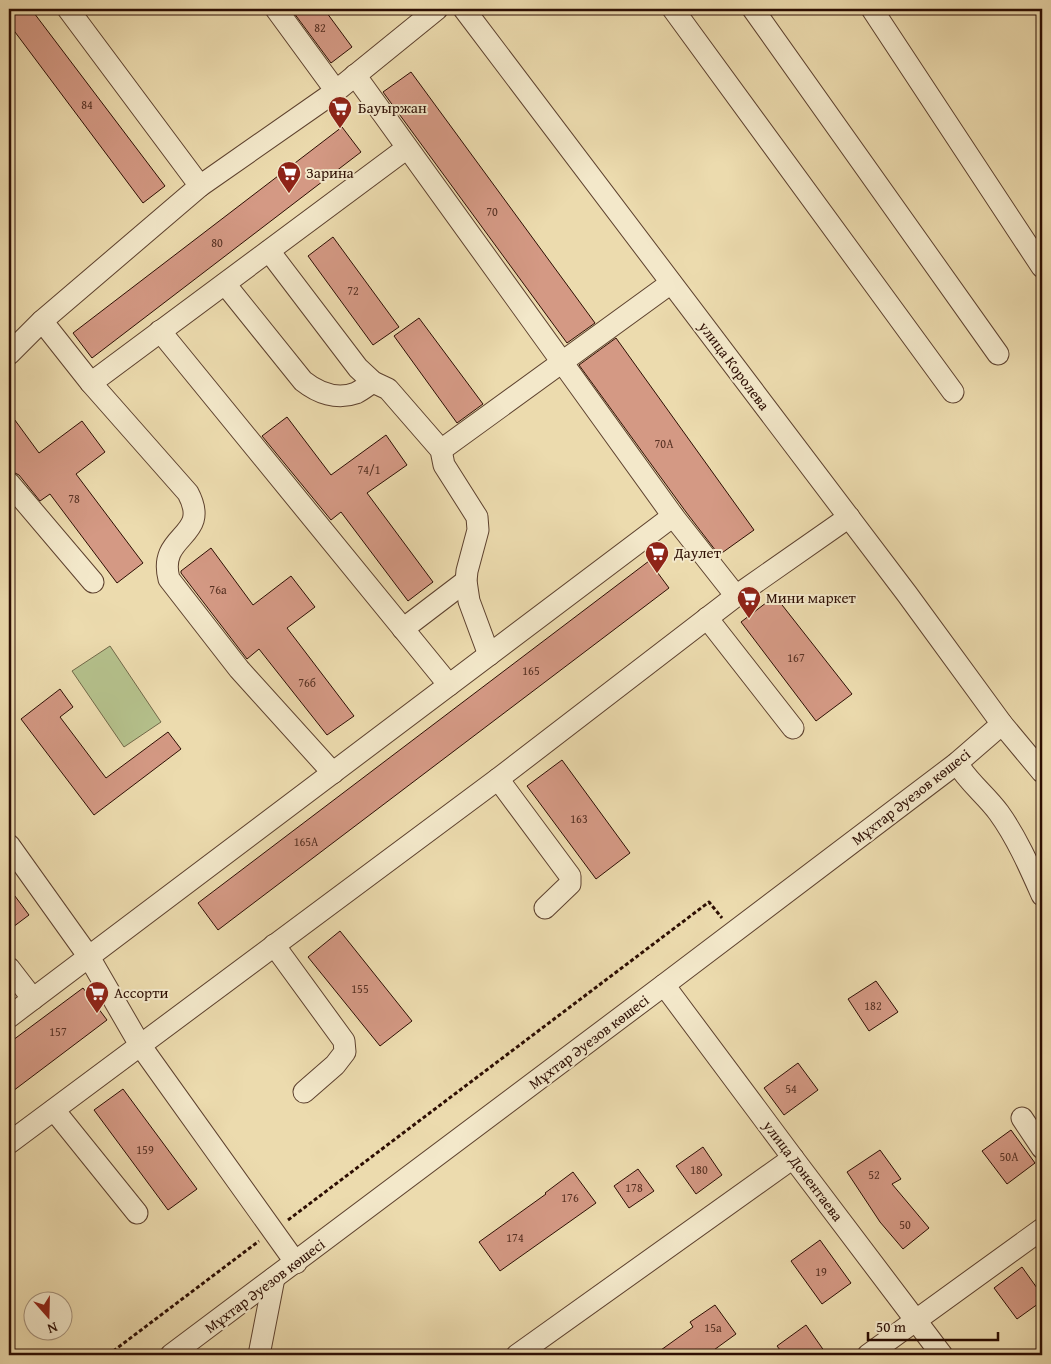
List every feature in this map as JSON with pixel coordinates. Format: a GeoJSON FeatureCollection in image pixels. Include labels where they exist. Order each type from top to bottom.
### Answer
{"type":"FeatureCollection","features":[{"type":"Feature","properties":{"kind":"street"},"geometry":{"type":"LineString","coordinates":[[68,9],[200,186]]}},
{"type":"Feature","properties":{"kind":"street"},"geometry":{"type":"LineString","coordinates":[[276,9],[336,91]]}},
{"type":"Feature","properties":{"kind":"street"},"geometry":{"type":"LineString","coordinates":[[9,354],[42,321],[200,186],[336,91],[437,9]]}},
{"type":"Feature","properties":{"kind":"street","name":"улица Королева"},"geometry":{"type":"LineString","coordinates":[[464,9],[849,517],[1002,724],[1042,772]]}},
{"type":"Feature","properties":{"kind":"street"},"geometry":{"type":"LineString","coordinates":[[673,9],[954,392]]}},
{"type":"Feature","properties":{"kind":"street"},"geometry":{"type":"LineString","coordinates":[[752,9],[998,354]]}},
{"type":"Feature","properties":{"kind":"street"},"geometry":{"type":"LineString","coordinates":[[872,9],[1042,267]]}},
{"type":"Feature","properties":{"kind":"street"},"geometry":{"type":"LineString","coordinates":[[355,75],[673,516],[736,596]]}},
{"type":"Feature","properties":{"kind":"street"},"geometry":{"type":"LineString","coordinates":[[91,383],[407,148]]}},
{"type":"Feature","properties":{"kind":"street"},"geometry":{"type":"LineString","coordinates":[[269,251],[358,368],[373,382],[388,389],[441,450],[444,465],[477,517],[478,530],[466,581],[469,601],[488,655]]}},
{"type":"Feature","properties":{"kind":"street"},"geometry":{"type":"LineString","coordinates":[[441,450],[671,283]]}},
{"type":"Feature","properties":{"kind":"street"},"geometry":{"type":"LineString","coordinates":[[224,284],[303,381],[313,388],[323,394],[347,395],[357,392],[373,382]]}},
{"type":"Feature","properties":{"kind":"street"},"geometry":{"type":"LineString","coordinates":[[42,321],[91,383],[188,493],[195,510],[193,523],[170,551],[166,560],[169,578],[239,669],[333,773]]}},
{"type":"Feature","properties":{"kind":"street"},"geometry":{"type":"LineString","coordinates":[[160,332],[449,685]]}},
{"type":"Feature","properties":{"kind":"street"},"geometry":{"type":"LineString","coordinates":[[9,483],[94,582]]}},
{"type":"Feature","properties":{"kind":"street"},"geometry":{"type":"LineString","coordinates":[[9,1017],[673,516]]}},
{"type":"Feature","properties":{"kind":"street"},"geometry":{"type":"LineString","coordinates":[[9,1143],[498,779],[736,596],[849,517]]}},
{"type":"Feature","properties":{"kind":"street"},"geometry":{"type":"LineString","coordinates":[[402,629],[466,581]]}},
{"type":"Feature","properties":{"kind":"street"},"geometry":{"type":"LineString","coordinates":[[707,618],[793,728]]}},
{"type":"Feature","properties":{"kind":"street","name":"Мұхтар Әуезов көшесі"},"geometry":{"type":"LineString","coordinates":[[171,1355],[296,1263],[957,763],[1002,724]]}},
{"type":"Feature","properties":{"kind":"street"},"geometry":{"type":"LineString","coordinates":[[957,763],[963,773],[999,813],[1026,859],[1042,895]]}},
{"type":"Feature","properties":{"kind":"street"},"geometry":{"type":"LineString","coordinates":[[498,779],[570,876],[570,884],[544,908]]}},
{"type":"Feature","properties":{"kind":"street"},"geometry":{"type":"LineString","coordinates":[[9,845],[90,957],[140,1046],[296,1263]]}},
{"type":"Feature","properties":{"kind":"street"},"geometry":{"type":"LineString","coordinates":[[274,946],[344,1041],[345,1052],[335,1065],[304,1092]]}},
{"type":"Feature","properties":{"kind":"street"},"geometry":{"type":"LineString","coordinates":[[9,968],[33,999]]}},
{"type":"Feature","properties":{"kind":"street","name":"улица Донентаева"},"geometry":{"type":"LineString","coordinates":[[664,985],[942,1355]]}},
{"type":"Feature","properties":{"kind":"street"},"geometry":{"type":"LineString","coordinates":[[54,1110],[137,1214]]}},
{"type":"Feature","properties":{"kind":"street"},"geometry":{"type":"LineString","coordinates":[[1022,1118],[1042,1148]]}},
{"type":"Feature","properties":{"kind":"street"},"geometry":{"type":"LineString","coordinates":[[517,1355],[793,1158]]}},
{"type":"Feature","properties":{"kind":"street"},"geometry":{"type":"LineString","coordinates":[[868,1355],[1042,1229]]}},
{"type":"Feature","properties":{"kind":"street"},"geometry":{"type":"LineString","coordinates":[[259,1355],[274,1278]]}},
{"type":"Feature","properties":{"kind":"path"},"geometry":{"type":"LineString","coordinates":[[108,1355],[709,902],[733,932]]}},
{"type":"Feature","properties":{"kind":"green space"},"geometry":{"type":"Polygon","coordinates":[[[110,646],[161,722],[124,747],[72,671],[110,646]]]}},
{"type":"Feature","properties":{"kind":"building"},"geometry":{"type":"Polygon","coordinates":[[[9,9],[31,9],[165,186],[143,203],[9,24],[9,9]]]}},
{"type":"Feature","properties":{"kind":"building"},"geometry":{"type":"Polygon","coordinates":[[[291,9],[324,9],[352,47],[331,63],[291,9]]]}},
{"type":"Feature","properties":{"kind":"building"},"geometry":{"type":"Polygon","coordinates":[[[411,72],[595,323],[567,343],[383,92],[411,72]]]}},
{"type":"Feature","properties":{"kind":"building"},"geometry":{"type":"Polygon","coordinates":[[[342,127],[361,152],[92,358],[73,333],[342,127]]]}},
{"type":"Feature","properties":{"kind":"building"},"geometry":{"type":"Polygon","coordinates":[[[333,237],[399,327],[373,345],[308,256],[333,237]]]}},
{"type":"Feature","properties":{"kind":"building"},"geometry":{"type":"Polygon","coordinates":[[[419,318],[483,404],[457,423],[394,336],[419,318]]]}},
{"type":"Feature","properties":{"kind":"building"},"geometry":{"type":"Polygon","coordinates":[[[616,338],[754,530],[719,555],[579,365],[616,338]]]}},
{"type":"Feature","properties":{"kind":"building"},"geometry":{"type":"Polygon","coordinates":[[[9,412],[39,453],[82,421],[105,452],[76,474],[143,563],[117,583],[50,494],[40,501],[19,475],[9,468],[9,412]]]}},
{"type":"Feature","properties":{"kind":"building"},"geometry":{"type":"Polygon","coordinates":[[[287,417],[331,475],[386,435],[407,465],[367,493],[433,582],[408,601],[341,512],[331,520],[262,436],[287,417]]]}},
{"type":"Feature","properties":{"kind":"building"},"geometry":{"type":"Polygon","coordinates":[[[211,548],[253,605],[291,576],[315,607],[287,628],[354,716],[327,735],[259,649],[247,659],[181,573],[181,571],[211,548]]]}},
{"type":"Feature","properties":{"kind":"building"},"geometry":{"type":"Polygon","coordinates":[[[649,561],[669,588],[218,930],[198,903],[649,561]]]}},
{"type":"Feature","properties":{"kind":"building"},"geometry":{"type":"Polygon","coordinates":[[[775,596],[852,694],[816,721],[741,622],[775,596]]]}},
{"type":"Feature","properties":{"kind":"building"},"geometry":{"type":"Polygon","coordinates":[[[60,689],[73,707],[60,717],[106,778],[168,732],[181,749],[94,815],[21,719],[60,689]]]}},
{"type":"Feature","properties":{"kind":"building"},"geometry":{"type":"Polygon","coordinates":[[[562,760],[630,853],[596,879],[527,786],[562,760]]]}},
{"type":"Feature","properties":{"kind":"building"},"geometry":{"type":"Polygon","coordinates":[[[9,888],[29,915],[9,930],[9,888]]]}},
{"type":"Feature","properties":{"kind":"building"},"geometry":{"type":"Polygon","coordinates":[[[340,931],[412,1021],[380,1046],[308,957],[340,931]]]}},
{"type":"Feature","properties":{"kind":"building"},"geometry":{"type":"Polygon","coordinates":[[[876,981],[898,1012],[869,1031],[848,999],[876,981]]]}},
{"type":"Feature","properties":{"kind":"building"},"geometry":{"type":"Polygon","coordinates":[[[83,988],[107,1020],[9,1094],[9,1043],[83,988]]]}},
{"type":"Feature","properties":{"kind":"building"},"geometry":{"type":"Polygon","coordinates":[[[798,1063],[818,1090],[784,1115],[764,1088],[798,1063]]]}},
{"type":"Feature","properties":{"kind":"building"},"geometry":{"type":"Polygon","coordinates":[[[123,1089],[197,1189],[168,1210],[94,1110],[123,1089]]]}},
{"type":"Feature","properties":{"kind":"building"},"geometry":{"type":"Polygon","coordinates":[[[1011,1130],[1035,1163],[1007,1184],[982,1151],[1011,1130]]]}},
{"type":"Feature","properties":{"kind":"building"},"geometry":{"type":"Polygon","coordinates":[[[703,1147],[722,1175],[696,1194],[676,1166],[703,1147]]]}},
{"type":"Feature","properties":{"kind":"building"},"geometry":{"type":"Polygon","coordinates":[[[880,1150],[901,1179],[892,1184],[929,1228],[903,1249],[880,1222],[847,1172],[880,1150]]]}},
{"type":"Feature","properties":{"kind":"building"},"geometry":{"type":"Polygon","coordinates":[[[638,1169],[654,1191],[629,1208],[614,1186],[638,1169]]]}},
{"type":"Feature","properties":{"kind":"building"},"geometry":{"type":"Polygon","coordinates":[[[573,1172],[596,1203],[500,1271],[479,1242],[546,1194],[573,1172]]]}},
{"type":"Feature","properties":{"kind":"building"},"geometry":{"type":"Polygon","coordinates":[[[820,1240],[851,1283],[822,1304],[791,1261],[820,1240]]]}},
{"type":"Feature","properties":{"kind":"building"},"geometry":{"type":"Polygon","coordinates":[[[1022,1267],[1042,1295],[1042,1301],[1017,1319],[994,1288],[1022,1267]]]}},
{"type":"Feature","properties":{"kind":"building"},"geometry":{"type":"Polygon","coordinates":[[[715,1305],[736,1334],[707,1355],[654,1355],[693,1327],[690,1322],[715,1305]]]}},
{"type":"Feature","properties":{"kind":"building"},"geometry":{"type":"Polygon","coordinates":[[[806,1325],[827,1355],[784,1355],[777,1346],[806,1325]]]}},
{"type":"Feature","properties":{"kind":"place","name":"Бауыржан"},"geometry":{"type":"Point","coordinates":[340,129]}},
{"type":"Feature","properties":{"kind":"place","name":"Зарина"},"geometry":{"type":"Point","coordinates":[289,194]}},
{"type":"Feature","properties":{"kind":"place","name":"Даулет"},"geometry":{"type":"Point","coordinates":[657,574]}},
{"type":"Feature","properties":{"kind":"place","name":"Мини маркет"},"geometry":{"type":"Point","coordinates":[749,619]}},
{"type":"Feature","properties":{"kind":"place","name":"Ассорти"},"geometry":{"type":"Point","coordinates":[97,1014]}}]}
